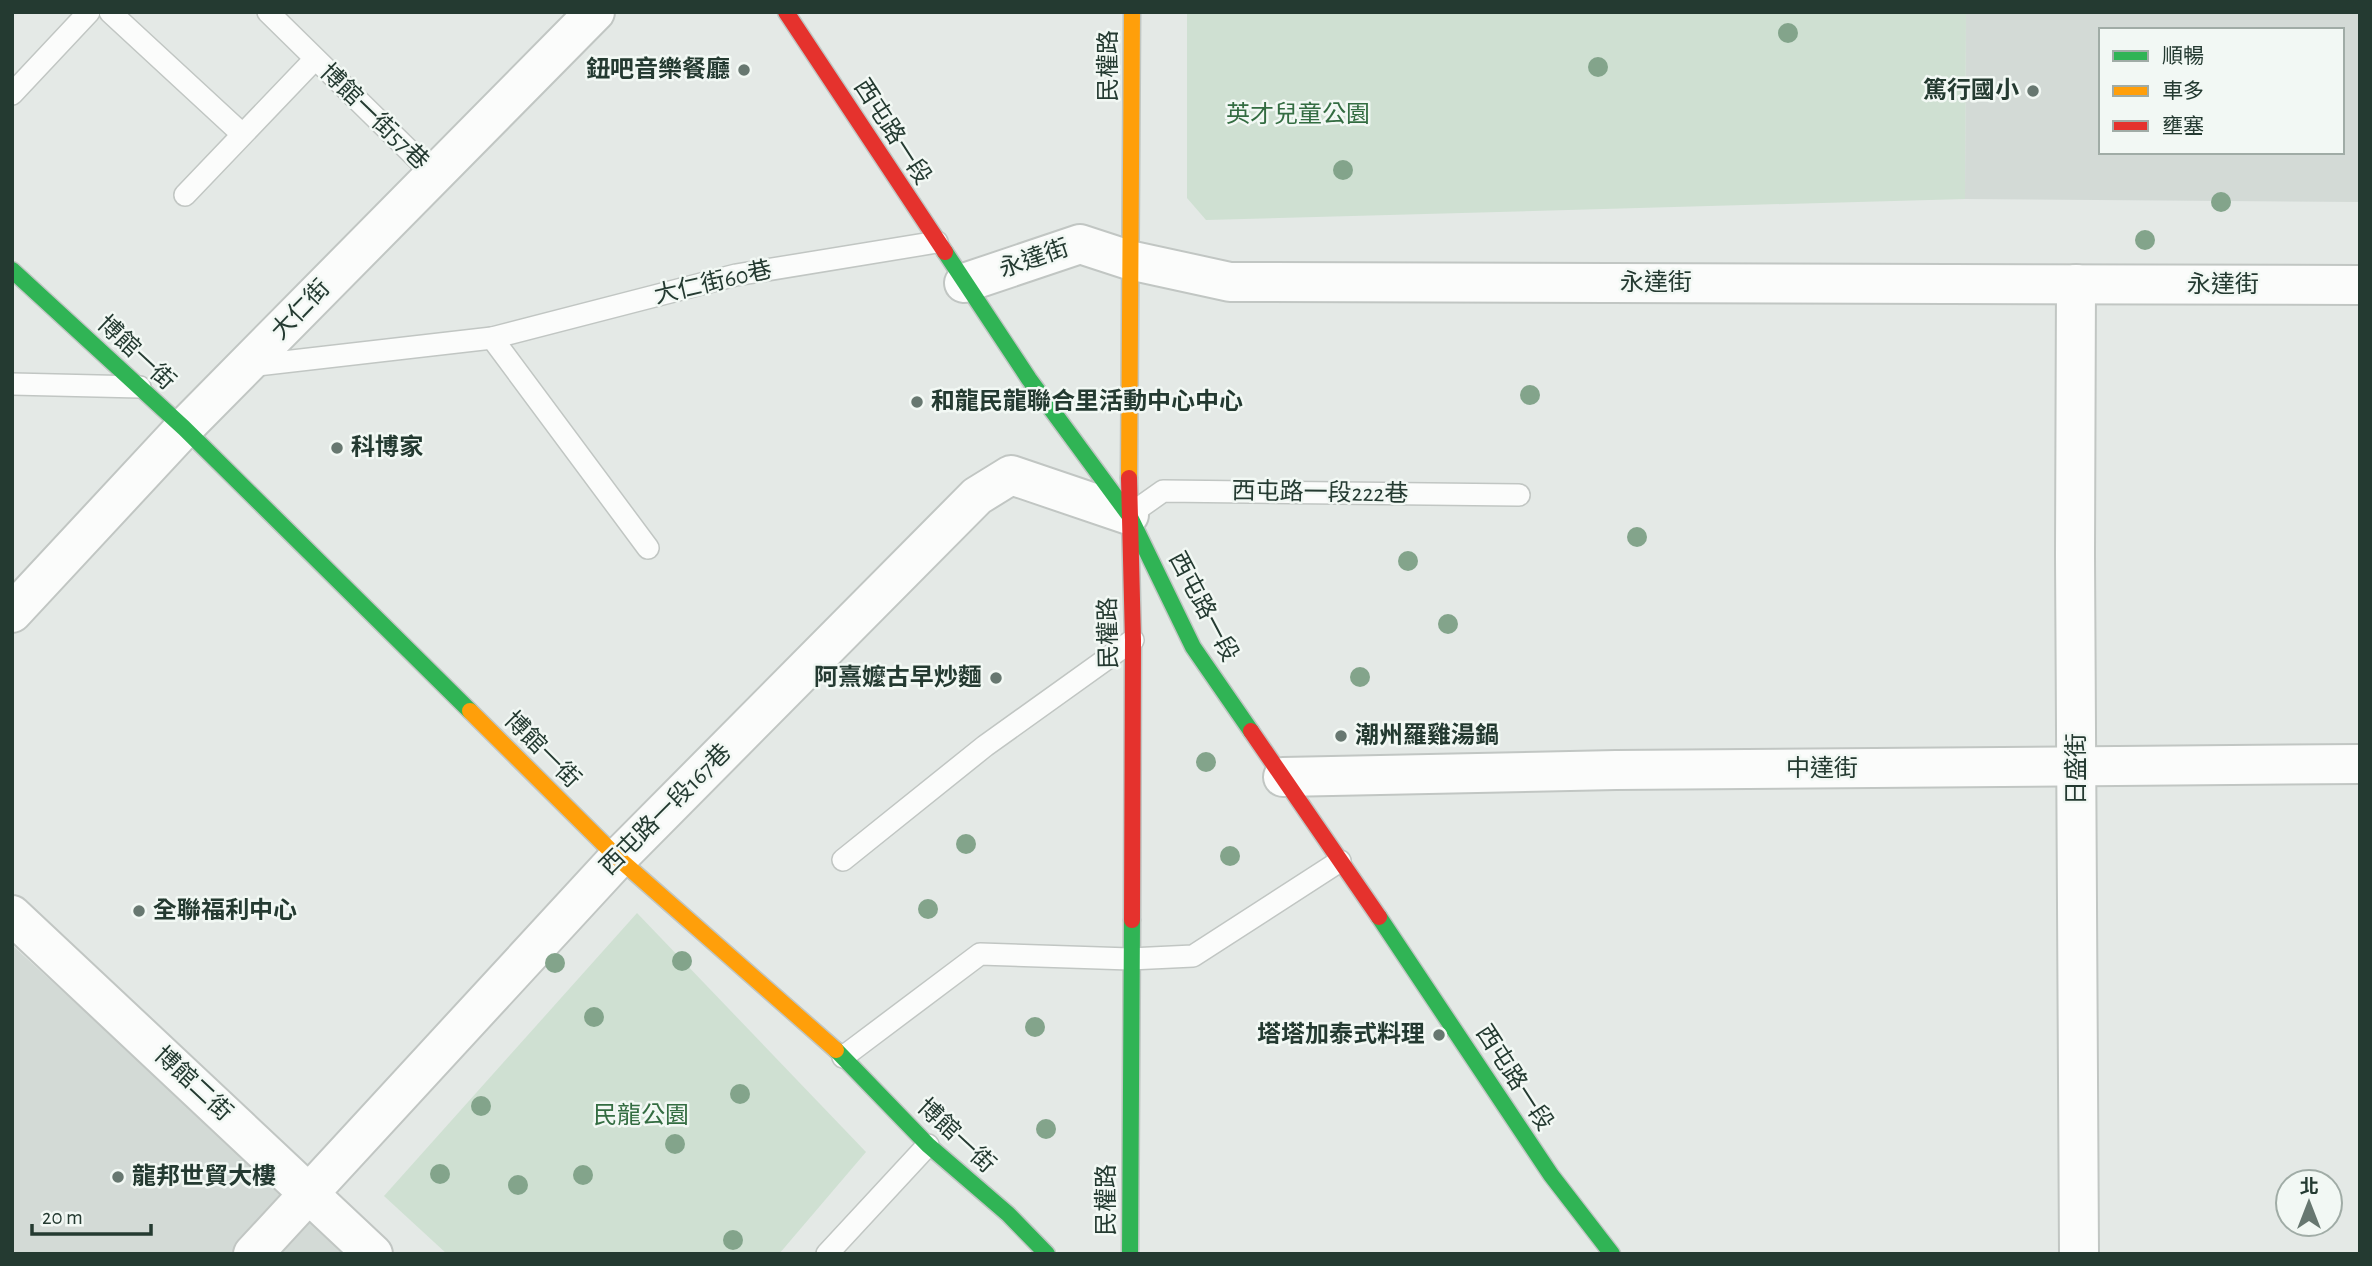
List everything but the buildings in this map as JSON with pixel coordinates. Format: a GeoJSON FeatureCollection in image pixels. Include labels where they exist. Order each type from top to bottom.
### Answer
{"type":"FeatureCollection","features":[{"type":"Feature","properties":{"kind":"street","name":"大仁街"},"geometry":{"type":"LineString","coordinates":[[12,613],[184,428],[595,12]]}},
{"type":"Feature","properties":{"kind":"street","name":"西屯路一段"},"geometry":{"type":"LineString","coordinates":[[786,12],[1029,379],[1129,514],[1193,647],[1442,1009],[1550,1175],[1612,1254]]}},
{"type":"Feature","properties":{"kind":"street","name":"民權路"},"geometry":{"type":"LineString","coordinates":[[1130,1254],[1133,640],[1129,514],[1129,260],[1132,12]]}},
{"type":"Feature","properties":{"kind":"street","name":"永達街"},"geometry":{"type":"LineString","coordinates":[[964,283],[1080,244],[1129,260],[1230,282],[2360,285]]}},
{"type":"Feature","properties":{"kind":"street","name":"博館一街"},"geometry":{"type":"LineString","coordinates":[[12,270],[184,428],[618,858],[843,1057],[928,1145],[1008,1214],[1047,1254]]}},
{"type":"Feature","properties":{"kind":"street","name":"日盛街"},"geometry":{"type":"LineString","coordinates":[[2076,284],[2079,1254]]}},
{"type":"Feature","properties":{"kind":"street","name":"西屯路一段167巷"},"geometry":{"type":"LineString","coordinates":[[253,1254],[618,858],[977,496],[1011,475],[1129,514]]}},
{"type":"Feature","properties":{"kind":"street","name":"中達街"},"geometry":{"type":"LineString","coordinates":[[1283,777],[1616,770],[2360,764]]}},
{"type":"Feature","properties":{"kind":"street","name":"博館二街"},"geometry":{"type":"LineString","coordinates":[[12,915],[373,1254]]}},
{"type":"Feature","properties":{"kind":"lane"},"geometry":{"type":"LineString","coordinates":[[12,94],[89,12]]}},
{"type":"Feature","properties":{"kind":"lane"},"geometry":{"type":"LineString","coordinates":[[110,12],[242,134]]}},
{"type":"Feature","properties":{"kind":"lane","name":"博館一街57巷"},"geometry":{"type":"LineString","coordinates":[[268,12],[434,174]]}},
{"type":"Feature","properties":{"kind":"lane","name":"博館一街57巷"},"geometry":{"type":"LineString","coordinates":[[185,195],[315,59]]}},
{"type":"Feature","properties":{"kind":"lane","name":"大仁街60巷"},"geometry":{"type":"LineString","coordinates":[[246,366],[492,338],[736,275],[937,242]]}},
{"type":"Feature","properties":{"kind":"lane"},"geometry":{"type":"LineString","coordinates":[[492,338],[648,548]]}},
{"type":"Feature","properties":{"kind":"lane"},"geometry":{"type":"LineString","coordinates":[[12,384],[140,387]]}},
{"type":"Feature","properties":{"kind":"lane","name":"西屯路一段222巷"},"geometry":{"type":"LineString","coordinates":[[1129,514],[1163,491],[1518,495]]}},
{"type":"Feature","properties":{"kind":"lane"},"geometry":{"type":"LineString","coordinates":[[843,860],[985,746],[1133,640]]}},
{"type":"Feature","properties":{"kind":"lane"},"geometry":{"type":"LineString","coordinates":[[843,1057],[980,954],[1130,959],[1193,956],[1340,861]]}},
{"type":"Feature","properties":{"kind":"lane"},"geometry":{"type":"LineString","coordinates":[[827,1254],[928,1145]]}},
{"type":"Feature","properties":{"kind":"shaded area","name":"篤行國小"},"geometry":{"type":"Polygon","coordinates":[[[1966,12],[2360,12],[2360,202],[1965,199],[1966,12]]]}},
{"type":"Feature","properties":{"kind":"shaded area"},"geometry":{"type":"Polygon","coordinates":[[[12,945],[296,1204],[349,1254],[12,1254],[12,945]]]}},
{"type":"Feature","properties":{"kind":"green space","name":"英才兒童公園"},"geometry":{"type":"Polygon","coordinates":[[[1187,12],[1966,12],[1965,199],[1206,220],[1187,198],[1187,12]]]}},
{"type":"Feature","properties":{"kind":"green space","name":"民龍公園"},"geometry":{"type":"Polygon","coordinates":[[[637,913],[866,1152],[779,1254],[447,1254],[384,1196],[637,913]]]}},
{"type":"Feature","properties":{"kind":"traffic: fast"},"geometry":{"type":"LineString","coordinates":[[945,252],[1029,379],[1129,515],[1193,647],[1251,731]]}},
{"type":"Feature","properties":{"kind":"traffic: fast"},"geometry":{"type":"LineString","coordinates":[[12,270],[184,428],[470,711]]}},
{"type":"Feature","properties":{"kind":"traffic: fast"},"geometry":{"type":"LineString","coordinates":[[1379,917],[1551,1175],[1612,1254]]}},
{"type":"Feature","properties":{"kind":"traffic: fast"},"geometry":{"type":"LineString","coordinates":[[1130,1254],[1132,920]]}},
{"type":"Feature","properties":{"kind":"traffic: fast"},"geometry":{"type":"LineString","coordinates":[[836,1050],[928,1145],[1008,1214],[1047,1254]]}},
{"type":"Feature","properties":{"kind":"traffic: slow"},"geometry":{"type":"LineString","coordinates":[[1129,478],[1132,12]]}},
{"type":"Feature","properties":{"kind":"traffic: slow"},"geometry":{"type":"LineString","coordinates":[[470,711],[618,858],[836,1050]]}},
{"type":"Feature","properties":{"kind":"traffic: jam"},"geometry":{"type":"LineString","coordinates":[[786,12],[945,252]]}},
{"type":"Feature","properties":{"kind":"traffic: jam"},"geometry":{"type":"LineString","coordinates":[[1129,478],[1133,640],[1132,920]]}},
{"type":"Feature","properties":{"kind":"traffic: jam"},"geometry":{"type":"LineString","coordinates":[[1251,731],[1379,917]]}},
{"type":"Feature","properties":{"kind":"place","name":"鈕吧音樂餐廳"},"geometry":{"type":"Point","coordinates":[744,70]}},
{"type":"Feature","properties":{"kind":"place","name":"篤行國小"},"geometry":{"type":"Point","coordinates":[2033,91]}},
{"type":"Feature","properties":{"kind":"place","name":"和龍民龍聯合里活動中心中心"},"geometry":{"type":"Point","coordinates":[917,402]}},
{"type":"Feature","properties":{"kind":"place","name":"科博家"},"geometry":{"type":"Point","coordinates":[337,448]}},
{"type":"Feature","properties":{"kind":"place","name":"阿熹嬤古早炒麵"},"geometry":{"type":"Point","coordinates":[996,678]}},
{"type":"Feature","properties":{"kind":"place","name":"潮州羅雞湯鍋"},"geometry":{"type":"Point","coordinates":[1341,736]}},
{"type":"Feature","properties":{"kind":"place","name":"全聯福利中心"},"geometry":{"type":"Point","coordinates":[139,911]}},
{"type":"Feature","properties":{"kind":"place","name":"塔塔加泰式料理"},"geometry":{"type":"Point","coordinates":[1439,1035]}},
{"type":"Feature","properties":{"kind":"place","name":"龍邦世貿大樓"},"geometry":{"type":"Point","coordinates":[118,1177]}}]}
